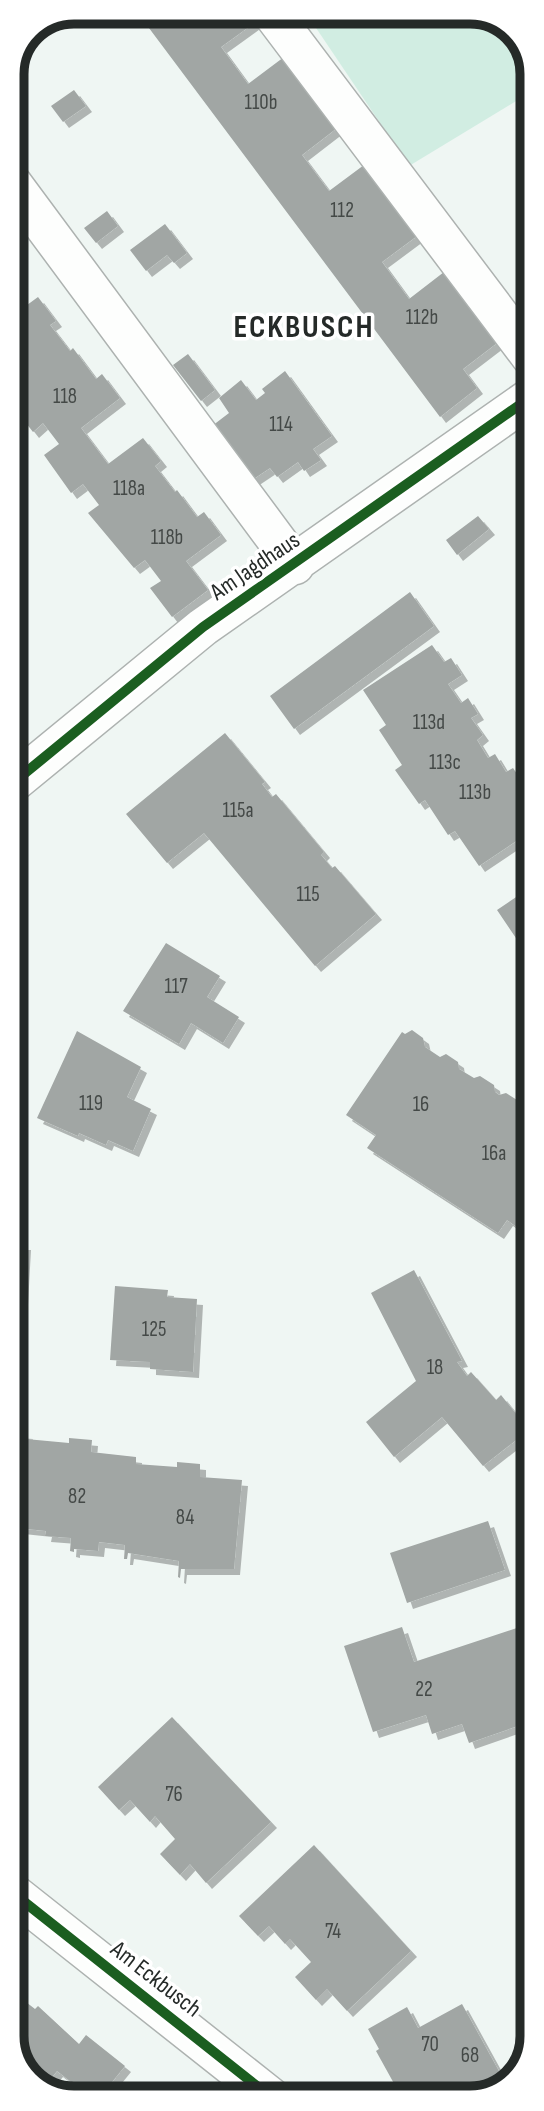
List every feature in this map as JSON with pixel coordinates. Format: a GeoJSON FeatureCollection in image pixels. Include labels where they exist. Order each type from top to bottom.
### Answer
{"type":"FeatureCollection","features":[{"type":"Feature","properties":{"kind":"street"},"geometry":{"type":"LineString","coordinates":[[280,25],[520,342]]}},
{"type":"Feature","properties":{"kind":"street","name":"Am Jagdhaus"},"geometry":{"type":"LineString","coordinates":[[24,199],[295,565]]}},
{"type":"Feature","properties":{"kind":"street","name":"Am Jagdhaus"},"geometry":{"type":"LineString","coordinates":[[24,774],[203,627],[520,405]]}},
{"type":"Feature","properties":{"kind":"street","name":"Am Eckbusch"},"geometry":{"type":"LineString","coordinates":[[24,1902],[257,2086]]}},
{"type":"Feature","properties":{"kind":"green space"},"geometry":{"type":"Polygon","coordinates":[[[314,25],[483,26],[498,33],[513,49],[519,64],[520,99],[409,166],[314,25]]]}},
{"type":"Feature","properties":{"kind":"building"},"geometry":{"type":"Polygon","coordinates":[[[146,24],[252,24],[221,47],[248,84],[284,57],[337,128],[302,155],[329,191],[364,165],[417,236],[382,262],[409,299],[444,272],[497,343],[463,369],[477,388],[440,417],[146,24]]]}},
{"type":"Feature","properties":{"kind":"building"},"geometry":{"type":"Polygon","coordinates":[[[74,90],[86,106],[63,122],[51,106],[74,90]]]}},
{"type":"Feature","properties":{"kind":"building"},"geometry":{"type":"Polygon","coordinates":[[[107,211],[118,226],[96,243],[84,228],[107,211]]]}},
{"type":"Feature","properties":{"kind":"building"},"geometry":{"type":"Polygon","coordinates":[[[165,224],[187,253],[174,263],[167,255],[146,271],[130,250],[165,224]]]}},
{"type":"Feature","properties":{"kind":"building"},"geometry":{"type":"Polygon","coordinates":[[[38,297],[56,321],[50,325],[70,351],[73,348],[96,379],[102,374],[120,398],[81,428],[108,464],[143,438],[161,461],[155,466],[175,492],[177,490],[197,517],[204,512],[221,535],[186,561],[208,590],[172,617],[150,588],[161,581],[145,560],[134,568],[88,513],[99,505],[83,484],[71,493],[44,455],[59,444],[43,423],[33,432],[24,420],[24,307],[38,297]]]}},
{"type":"Feature","properties":{"kind":"building"},"geometry":{"type":"Polygon","coordinates":[[[188,354],[215,390],[201,401],[173,365],[188,354]]]}},
{"type":"Feature","properties":{"kind":"building"},"geometry":{"type":"Polygon","coordinates":[[[285,371],[332,436],[313,449],[321,460],[304,471],[298,462],[277,477],[270,468],[252,480],[212,426],[229,413],[219,398],[241,380],[256,400],[265,393],[262,389],[285,371]]]}},
{"type":"Feature","properties":{"kind":"building"},"geometry":{"type":"Polygon","coordinates":[[[478,516],[489,529],[457,555],[446,540],[478,516]]]}},
{"type":"Feature","properties":{"kind":"building"},"geometry":{"type":"Polygon","coordinates":[[[410,592],[434,626],[294,729],[270,696],[410,592]]]}},
{"type":"Feature","properties":{"kind":"building"},"geometry":{"type":"Polygon","coordinates":[[[432,645],[444,662],[451,658],[462,675],[448,684],[461,703],[468,698],[478,714],[471,718],[483,735],[477,740],[488,758],[495,754],[506,772],[513,768],[520,778],[520,838],[479,866],[455,831],[448,835],[425,800],[419,804],[395,770],[402,765],[379,730],[386,725],[363,690],[432,645]]]}},
{"type":"Feature","properties":{"kind":"building"},"geometry":{"type":"Polygon","coordinates":[[[225,733],[265,782],[262,784],[272,797],[276,794],[324,852],[321,855],[332,868],[335,866],[376,914],[315,966],[204,833],[167,863],[126,814],[225,733]]]}},
{"type":"Feature","properties":{"kind":"building"},"geometry":{"type":"Polygon","coordinates":[[[520,894],[520,944],[497,910],[520,894]]]}},
{"type":"Feature","properties":{"kind":"building"},"geometry":{"type":"Polygon","coordinates":[[[166,943],[220,976],[207,997],[239,1017],[223,1043],[191,1023],[179,1044],[123,1011],[166,943]]]}},
{"type":"Feature","properties":{"kind":"building"},"geometry":{"type":"Polygon","coordinates":[[[412,1030],[423,1038],[425,1047],[440,1057],[446,1054],[458,1062],[459,1069],[474,1078],[480,1076],[494,1085],[495,1092],[499,1095],[506,1093],[517,1100],[520,1109],[520,1229],[507,1220],[498,1233],[367,1148],[376,1135],[346,1115],[402,1032],[405,1034],[412,1030]]]}},
{"type":"Feature","properties":{"kind":"building"},"geometry":{"type":"Polygon","coordinates":[[[77,1031],[141,1067],[127,1097],[151,1109],[133,1151],[108,1140],[106,1145],[79,1133],[78,1136],[37,1118],[77,1031]]]}},
{"type":"Feature","properties":{"kind":"building"},"geometry":{"type":"Polygon","coordinates":[[[414,1270],[462,1361],[457,1362],[467,1376],[471,1372],[496,1400],[501,1395],[520,1419],[520,1437],[483,1466],[442,1417],[394,1457],[366,1422],[416,1381],[371,1293],[414,1270]]]}},
{"type":"Feature","properties":{"kind":"building"},"geometry":{"type":"Polygon","coordinates":[[[115,1286],[168,1290],[167,1297],[197,1299],[193,1372],[150,1369],[150,1362],[110,1360],[115,1286]]]}},
{"type":"Feature","properties":{"kind":"building"},"geometry":{"type":"Polygon","coordinates":[[[24,1433],[27,1433],[26,1439],[69,1443],[69,1438],[92,1440],[91,1452],[136,1457],[136,1464],[177,1467],[177,1462],[200,1464],[200,1477],[242,1480],[234,1569],[181,1569],[180,1578],[179,1561],[128,1553],[127,1559],[124,1559],[125,1545],[99,1542],[98,1551],[74,1549],[74,1552],[70,1551],[71,1538],[45,1536],[46,1531],[24,1529],[24,1433]]]}},
{"type":"Feature","properties":{"kind":"building"},"geometry":{"type":"Polygon","coordinates":[[[488,1521],[505,1570],[407,1603],[390,1553],[488,1521]]]}},
{"type":"Feature","properties":{"kind":"building"},"geometry":{"type":"Polygon","coordinates":[[[402,1627],[414,1662],[520,1627],[520,1725],[469,1743],[462,1724],[432,1734],[426,1715],[373,1732],[344,1646],[402,1627]]]}},
{"type":"Feature","properties":{"kind":"building"},"geometry":{"type":"Polygon","coordinates":[[[172,1717],[271,1822],[206,1883],[190,1864],[180,1875],[160,1854],[175,1839],[155,1816],[150,1822],[130,1800],[119,1810],[98,1787],[172,1717]]]}},
{"type":"Feature","properties":{"kind":"building"},"geometry":{"type":"Polygon","coordinates":[[[314,1845],[411,1951],[347,2011],[327,1989],[316,2000],[295,1977],[311,1962],[290,1939],[285,1944],[269,1926],[258,1936],[239,1916],[314,1845]]]}},
{"type":"Feature","properties":{"kind":"building"},"geometry":{"type":"Polygon","coordinates":[[[24,2000],[35,2009],[38,2006],[79,2044],[86,2035],[125,2066],[109,2086],[76,2086],[57,2071],[50,2080],[31,2062],[25,2047],[24,2000]]]}},
{"type":"Feature","properties":{"kind":"building"},"geometry":{"type":"Polygon","coordinates":[[[462,2004],[501,2075],[480,2086],[395,2086],[376,2051],[379,2049],[368,2029],[407,2007],[418,2028],[462,2004]]]}},
{"type":"Feature","properties":{"kind":"cycle path"},"geometry":{"type":"LineString","coordinates":[[24,774],[203,627],[520,405]]}},
{"type":"Feature","properties":{"kind":"cycle path"},"geometry":{"type":"LineString","coordinates":[[24,1902],[257,2086]]}},
{"type":"Feature","properties":{"kind":"district","name":"ECKBUSCH"},"geometry":{"type":"Point","coordinates":[304,327]}}]}
